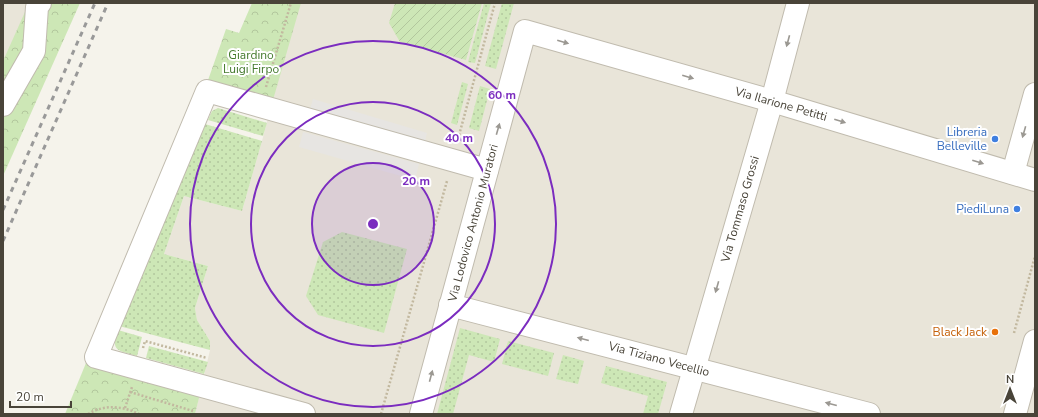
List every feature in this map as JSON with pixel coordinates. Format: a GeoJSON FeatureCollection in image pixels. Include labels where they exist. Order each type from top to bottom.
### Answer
{"type":"FeatureCollection","features":[{"type":"Feature","properties":{"kind":"street","name":"Via Tommaso Grossi"},"geometry":{"type":"LineString","coordinates":[[681,414],[772,101],[798,3]]}},
{"type":"Feature","properties":{"kind":"street"},"geometry":{"type":"LineString","coordinates":[[3,105],[34,51],[37,4]]}},
{"type":"Feature","properties":{"kind":"street","name":"Via Ilarione Petitti"},"geometry":{"type":"LineString","coordinates":[[525,32],[772,101],[1035,180]]}},
{"type":"Feature","properties":{"kind":"street","name":"Via Lodovico Antonio Muratori"},"geometry":{"type":"LineString","coordinates":[[421,414],[525,32]]}},
{"type":"Feature","properties":{"kind":"street"},"geometry":{"type":"LineString","coordinates":[[304,414],[96,357],[207,91],[487,170]]}},
{"type":"Feature","properties":{"kind":"street"},"geometry":{"type":"LineString","coordinates":[[1013,173],[1035,94]]}},
{"type":"Feature","properties":{"kind":"street","name":"Via Tiziano Vecellio"},"geometry":{"type":"LineString","coordinates":[[450,305],[869,414]]}},
{"type":"Feature","properties":{"kind":"street"},"geometry":{"type":"LineString","coordinates":[[1015,414],[1035,341]]}},
{"type":"Feature","properties":{"kind":"path"},"geometry":{"type":"LineString","coordinates":[[260,106],[291,3]]}},
{"type":"Feature","properties":{"kind":"path"},"geometry":{"type":"LineString","coordinates":[[381,414],[495,3]]}},
{"type":"Feature","properties":{"kind":"path"},"geometry":{"type":"LineString","coordinates":[[130,392],[193,411]]}},
{"type":"Feature","properties":{"kind":"path"},"geometry":{"type":"LineString","coordinates":[[88,414],[110,407],[125,408],[139,414]]}},
{"type":"Feature","properties":{"kind":"shaded area"},"geometry":{"type":"Polygon","coordinates":[[[3,3],[38,3],[3,81],[3,3]]]}},
{"type":"Feature","properties":{"kind":"shaded area"},"geometry":{"type":"Polygon","coordinates":[[[298,3],[1035,3],[1035,414],[195,414],[210,350],[210,341],[197,320],[195,308],[208,266],[164,254],[184,196],[242,211],[298,3]]]}},
{"type":"Feature","properties":{"kind":"shaded area"},"geometry":{"type":"Polygon","coordinates":[[[313,99],[427,133],[423,149],[308,115],[313,99]]]}},
{"type":"Feature","properties":{"kind":"shaded area"},"geometry":{"type":"Polygon","coordinates":[[[303,132],[419,164],[415,180],[299,147],[303,132]]]}},
{"type":"Feature","properties":{"kind":"green space"},"geometry":{"type":"Polygon","coordinates":[[[29,3],[80,3],[3,176],[3,61],[29,3]]]}},
{"type":"Feature","properties":{"kind":"green space","name":"Giardino Luigi Firpo"},"geometry":{"type":"Polygon","coordinates":[[[252,3],[301,3],[273,100],[207,83],[226,29],[239,33],[252,3]]]}},
{"type":"Feature","properties":{"kind":"green space"},"geometry":{"type":"Polygon","coordinates":[[[395,3],[482,3],[466,60],[400,42],[389,23],[395,3]]]}},
{"type":"Feature","properties":{"kind":"green space"},"geometry":{"type":"Polygon","coordinates":[[[484,3],[491,3],[475,63],[468,62],[484,3]]]}},
{"type":"Feature","properties":{"kind":"green space"},"geometry":{"type":"Polygon","coordinates":[[[502,3],[514,3],[496,69],[485,66],[502,3]]]}},
{"type":"Feature","properties":{"kind":"green space"},"geometry":{"type":"Polygon","coordinates":[[[462,82],[468,84],[457,125],[451,123],[462,82]]]}},
{"type":"Feature","properties":{"kind":"green space"},"geometry":{"type":"Polygon","coordinates":[[[480,86],[490,89],[479,131],[469,128],[480,86]]]}},
{"type":"Feature","properties":{"kind":"green space"},"geometry":{"type":"Polygon","coordinates":[[[218,108],[267,123],[263,136],[208,120],[212,111],[218,108]]]}},
{"type":"Feature","properties":{"kind":"green space"},"geometry":{"type":"Polygon","coordinates":[[[205,124],[262,141],[242,211],[184,196],[164,254],[208,266],[195,308],[197,320],[210,341],[210,350],[119,326],[205,124]]]}},
{"type":"Feature","properties":{"kind":"green space"},"geometry":{"type":"Polygon","coordinates":[[[342,232],[407,249],[384,333],[318,315],[306,296],[323,242],[342,232]]]}},
{"type":"Feature","properties":{"kind":"green space"},"geometry":{"type":"Polygon","coordinates":[[[460,328],[500,339],[494,362],[469,355],[453,414],[437,414],[460,328]]]}},
{"type":"Feature","properties":{"kind":"green space"},"geometry":{"type":"Polygon","coordinates":[[[118,330],[142,337],[137,356],[117,349],[115,342],[118,330]]]}},
{"type":"Feature","properties":{"kind":"green space"},"geometry":{"type":"Polygon","coordinates":[[[508,341],[554,353],[548,376],[502,364],[508,341]]]}},
{"type":"Feature","properties":{"kind":"green space"},"geometry":{"type":"Polygon","coordinates":[[[149,346],[208,362],[204,374],[146,358],[149,346]]]}},
{"type":"Feature","properties":{"kind":"green space"},"geometry":{"type":"Polygon","coordinates":[[[563,355],[584,361],[578,384],[556,379],[563,355]]]}},
{"type":"Feature","properties":{"kind":"green space"},"geometry":{"type":"Polygon","coordinates":[[[86,363],[200,394],[195,414],[65,414],[86,363]]]}},
{"type":"Feature","properties":{"kind":"green space"},"geometry":{"type":"Polygon","coordinates":[[[606,366],[667,382],[658,414],[643,414],[648,396],[601,383],[606,366]]]}},
{"type":"Feature","properties":{"kind":"railway"},"geometry":{"type":"LineString","coordinates":[[3,210],[95,3]]}},
{"type":"Feature","properties":{"kind":"railway"},"geometry":{"type":"LineString","coordinates":[[3,241],[108,3]]}},
{"type":"Feature","properties":{"kind":"place","name":"Libreria Belleville"},"geometry":{"type":"Point","coordinates":[995,139]}},
{"type":"Feature","properties":{"kind":"place","name":"PiediLuna"},"geometry":{"type":"Point","coordinates":[1017,209]}},
{"type":"Feature","properties":{"kind":"place","name":"Black Jack"},"geometry":{"type":"Point","coordinates":[995,332]}}]}
